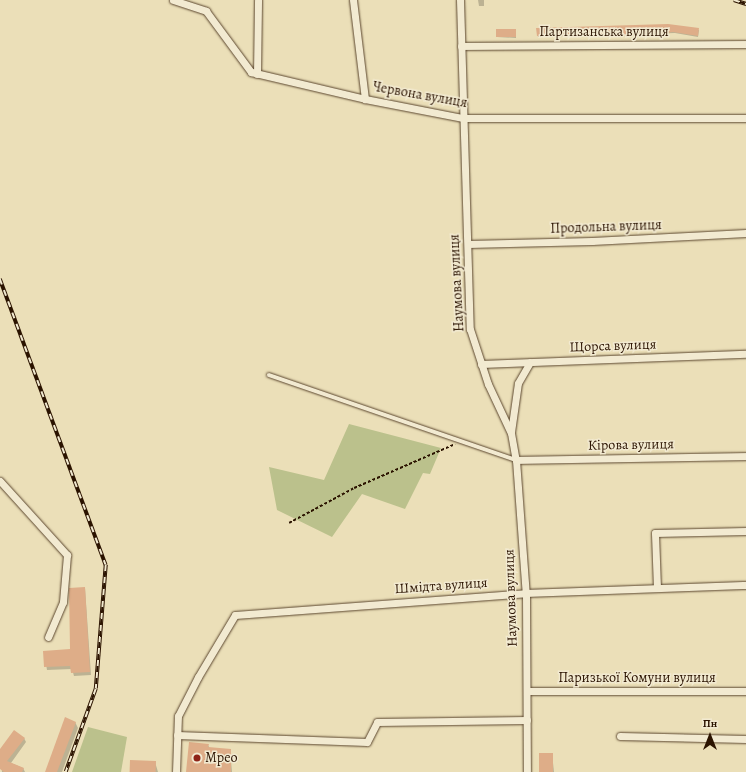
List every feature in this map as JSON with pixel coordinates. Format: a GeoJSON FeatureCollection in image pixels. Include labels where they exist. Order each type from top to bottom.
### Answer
{"type":"FeatureCollection","features":[{"type":"Feature","properties":{"kind":"street","name":"Червона вулиця"},"geometry":{"type":"LineString","coordinates":[[173,0],[206,11],[251,72],[365,99],[464,118],[746,118]]}},
{"type":"Feature","properties":{"kind":"street"},"geometry":{"type":"LineString","coordinates":[[257,74],[258,0]]}},
{"type":"Feature","properties":{"kind":"street"},"geometry":{"type":"LineString","coordinates":[[353,0],[365,99]]}},
{"type":"Feature","properties":{"kind":"street","name":"Наумова вулиця"},"geometry":{"type":"LineString","coordinates":[[460,0],[470,329],[481,364],[511,433],[516,460],[525,593],[527,772]]}},
{"type":"Feature","properties":{"kind":"street","name":"Партизанська вулиця"},"geometry":{"type":"LineString","coordinates":[[461,46],[746,44]]}},
{"type":"Feature","properties":{"kind":"street","name":"Продольна вулиця"},"geometry":{"type":"LineString","coordinates":[[468,244],[592,242],[746,233]]}},
{"type":"Feature","properties":{"kind":"street","name":"Щорса вулиця"},"geometry":{"type":"LineString","coordinates":[[481,364],[746,354]]}},
{"type":"Feature","properties":{"kind":"street"},"geometry":{"type":"LineString","coordinates":[[511,433],[518,383],[530,362]]}},
{"type":"Feature","properties":{"kind":"street","name":"Кірова вулиця"},"geometry":{"type":"LineString","coordinates":[[516,460],[746,456]]}},
{"type":"Feature","properties":{"kind":"street"},"geometry":{"type":"LineString","coordinates":[[0,481],[67,555],[63,602],[48,637]]}},
{"type":"Feature","properties":{"kind":"street"},"geometry":{"type":"LineString","coordinates":[[657,588],[655,533],[746,531]]}},
{"type":"Feature","properties":{"kind":"street","name":"Шмідта вулиця"},"geometry":{"type":"LineString","coordinates":[[177,735],[178,716],[198,677],[235,615],[525,593],[746,585]]}},
{"type":"Feature","properties":{"kind":"street","name":"Паризької Комуни вулиця"},"geometry":{"type":"LineString","coordinates":[[527,691],[746,691]]}},
{"type":"Feature","properties":{"kind":"street"},"geometry":{"type":"LineString","coordinates":[[176,772],[177,735],[367,742],[377,722],[527,720]]}},
{"type":"Feature","properties":{"kind":"street"},"geometry":{"type":"LineString","coordinates":[[620,736],[746,738]]}},
{"type":"Feature","properties":{"kind":"lane"},"geometry":{"type":"LineString","coordinates":[[270,375],[516,460]]}},
{"type":"Feature","properties":{"kind":"path"},"geometry":{"type":"LineString","coordinates":[[288,523],[354,488],[461,442]]}},
{"type":"Feature","properties":{"kind":"green space"},"geometry":{"type":"Polygon","coordinates":[[[349,424],[441,448],[430,474],[423,473],[405,509],[362,494],[332,537],[277,510],[269,467],[324,480],[349,424]]]}},
{"type":"Feature","properties":{"kind":"green space"},"geometry":{"type":"Polygon","coordinates":[[[88,727],[127,737],[121,772],[72,772],[88,727]]]}},
{"type":"Feature","properties":{"kind":"building"},"geometry":{"type":"Polygon","coordinates":[[[668,24],[699,28],[698,36],[673,32],[649,35],[537,36],[536,28],[668,24]]]}},
{"type":"Feature","properties":{"kind":"building"},"geometry":{"type":"Polygon","coordinates":[[[496,29],[516,29],[516,37],[496,37],[496,29]]]}},
{"type":"Feature","properties":{"kind":"building"},"geometry":{"type":"Polygon","coordinates":[[[85,587],[90,672],[71,673],[70,666],[44,667],[43,651],[70,649],[69,588],[85,587]]]}},
{"type":"Feature","properties":{"kind":"building"},"geometry":{"type":"Polygon","coordinates":[[[65,717],[76,722],[57,772],[45,772],[65,717]]]}},
{"type":"Feature","properties":{"kind":"building"},"geometry":{"type":"Polygon","coordinates":[[[14,730],[25,738],[7,761],[24,768],[22,772],[4,772],[0,769],[0,749],[14,730]]]}},
{"type":"Feature","properties":{"kind":"building"},"geometry":{"type":"Polygon","coordinates":[[[189,742],[209,744],[208,747],[231,749],[231,772],[186,772],[189,742]]]}},
{"type":"Feature","properties":{"kind":"building"},"geometry":{"type":"Polygon","coordinates":[[[539,753],[553,753],[553,772],[539,772],[539,753]]]}},
{"type":"Feature","properties":{"kind":"building"},"geometry":{"type":"Polygon","coordinates":[[[130,760],[156,761],[156,772],[130,772],[130,760]]]}},
{"type":"Feature","properties":{"kind":"railway"},"geometry":{"type":"LineString","coordinates":[[734,0],[746,4]]}},
{"type":"Feature","properties":{"kind":"railway"},"geometry":{"type":"LineString","coordinates":[[0,279],[106,565],[96,689],[66,772]]}},
{"type":"Feature","properties":{"kind":"place","name":"Мрео"},"geometry":{"type":"Point","coordinates":[197,758]}}]}
